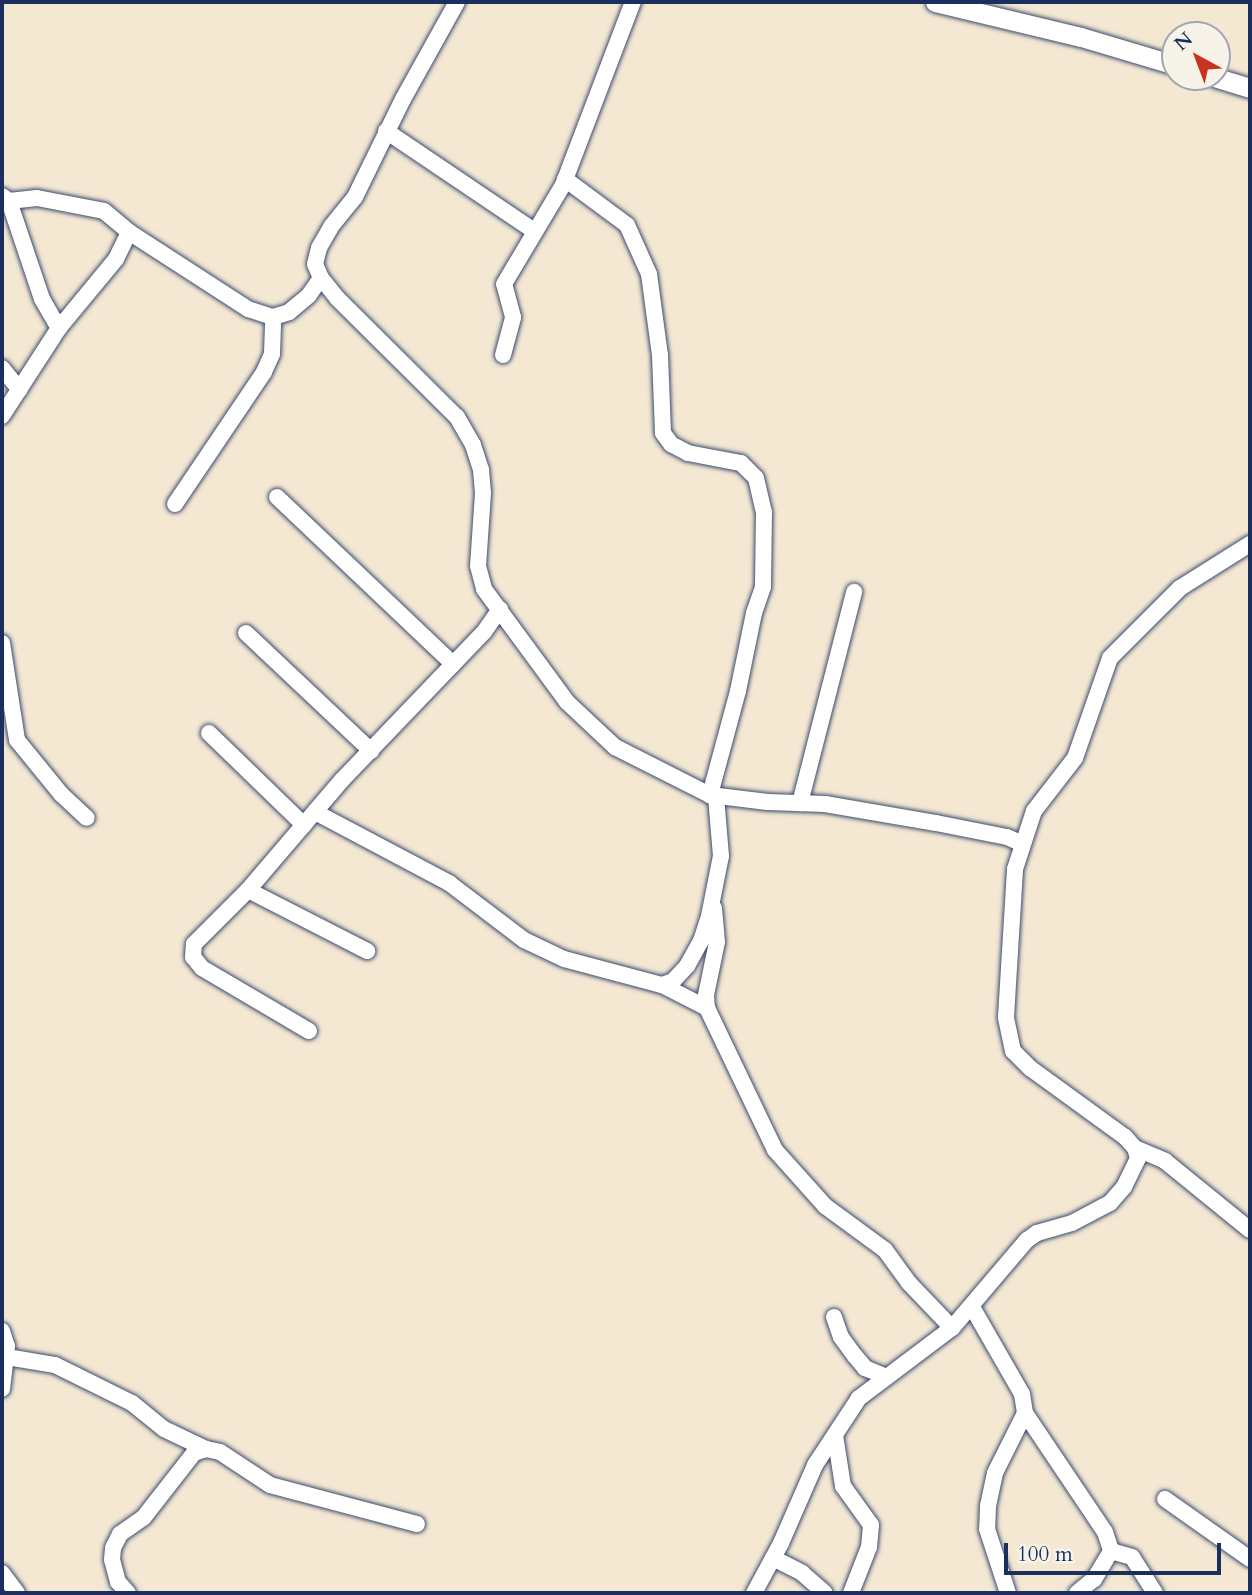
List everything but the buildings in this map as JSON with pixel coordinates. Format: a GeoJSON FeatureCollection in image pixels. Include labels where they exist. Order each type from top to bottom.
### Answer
{"type":"FeatureCollection","features":[{"type":"Feature","properties":{"kind":"main road"},"geometry":{"type":"LineString","coordinates":[[937,2],[1081,37],[1161,61]]}},
{"type":"Feature","properties":{"kind":"main road"},"geometry":{"type":"LineString","coordinates":[[1231,82],[1250,88]]}},
{"type":"Feature","properties":{"kind":"street"},"geometry":{"type":"LineString","coordinates":[[457,2],[386,131],[355,197],[331,227],[319,248],[314,264],[321,278],[457,417],[473,445],[481,470],[483,493],[478,566],[484,589],[567,702],[615,747],[713,795],[825,804],[936,822],[1007,837],[1023,844]]}},
{"type":"Feature","properties":{"kind":"street"},"geometry":{"type":"LineString","coordinates":[[503,355],[513,317],[504,284],[524,254],[534,231],[565,179],[633,2]]}},
{"type":"Feature","properties":{"kind":"street"},"geometry":{"type":"LineString","coordinates":[[386,131],[534,231]]}},
{"type":"Feature","properties":{"kind":"street"},"geometry":{"type":"LineString","coordinates":[[565,179],[626,225],[649,274],[661,368],[663,433],[671,444],[688,453],[741,463],[756,478],[764,512],[763,587],[754,613],[713,795],[721,856],[712,899],[701,941],[687,966],[673,981],[662,985]]}},
{"type":"Feature","properties":{"kind":"street"},"geometry":{"type":"LineString","coordinates":[[59,328],[42,299],[5,198],[37,198],[104,211],[129,232],[248,309],[273,317],[289,312],[309,295],[321,278]]}},
{"type":"Feature","properties":{"kind":"street"},"geometry":{"type":"LineString","coordinates":[[2,416],[59,328],[116,259],[129,232]]}},
{"type":"Feature","properties":{"kind":"street"},"geometry":{"type":"LineString","coordinates":[[175,504],[264,372],[272,354],[273,317]]}},
{"type":"Feature","properties":{"kind":"street"},"geometry":{"type":"LineString","coordinates":[[2,368],[20,390]]}},
{"type":"Feature","properties":{"kind":"street"},"geometry":{"type":"LineString","coordinates":[[277,497],[453,664]]}},
{"type":"Feature","properties":{"kind":"street"},"geometry":{"type":"LineString","coordinates":[[1250,544],[1180,588],[1110,658],[1075,758],[1034,811],[1015,869],[1006,1017],[1013,1051],[1030,1068],[1135,1148],[1165,1161],[1250,1230]]}},
{"type":"Feature","properties":{"kind":"street"},"geometry":{"type":"LineString","coordinates":[[800,803],[854,592]]}},
{"type":"Feature","properties":{"kind":"street"},"geometry":{"type":"LineString","coordinates":[[309,1031],[202,968],[193,957],[194,944],[199,936],[248,890],[500,609]]}},
{"type":"Feature","properties":{"kind":"street"},"geometry":{"type":"LineString","coordinates":[[246,633],[371,751]]}},
{"type":"Feature","properties":{"kind":"street"},"geometry":{"type":"LineString","coordinates":[[2,643],[17,740],[61,794],[87,818]]}},
{"type":"Feature","properties":{"kind":"street"},"geometry":{"type":"LineString","coordinates":[[209,733],[304,825]]}},
{"type":"Feature","properties":{"kind":"street"},"geometry":{"type":"LineString","coordinates":[[315,813],[449,883],[524,940],[564,959],[662,985],[707,1009]]}},
{"type":"Feature","properties":{"kind":"street"},"geometry":{"type":"LineString","coordinates":[[248,890],[367,951]]}},
{"type":"Feature","properties":{"kind":"street"},"geometry":{"type":"LineString","coordinates":[[712,899],[717,942],[706,995],[707,1009],[775,1150],[788,1168],[825,1206],[885,1250],[909,1283],[951,1328]]}},
{"type":"Feature","properties":{"kind":"street"},"geometry":{"type":"LineString","coordinates":[[754,1593],[815,1465],[859,1398],[951,1328],[972,1307],[1027,1240],[1037,1233],[1072,1223],[1110,1203],[1124,1187],[1138,1158],[1135,1148]]}},
{"type":"Feature","properties":{"kind":"street"},"geometry":{"type":"LineString","coordinates":[[972,1307],[1022,1394],[1025,1413],[1105,1532],[1111,1551],[1094,1579],[1077,1593]]}},
{"type":"Feature","properties":{"kind":"street"},"geometry":{"type":"LineString","coordinates":[[834,1317],[841,1337],[865,1368],[886,1377]]}},
{"type":"Feature","properties":{"kind":"street"},"geometry":{"type":"LineString","coordinates":[[2,1331],[6,1357],[2,1389]]}},
{"type":"Feature","properties":{"kind":"street"},"geometry":{"type":"LineString","coordinates":[[6,1357],[55,1365],[132,1403],[164,1429],[206,1449],[220,1452],[270,1485],[417,1524]]}},
{"type":"Feature","properties":{"kind":"street"},"geometry":{"type":"LineString","coordinates":[[1008,1593],[987,1529],[988,1506],[995,1473],[1025,1413]]}},
{"type":"Feature","properties":{"kind":"street"},"geometry":{"type":"LineString","coordinates":[[835,1434],[843,1486],[871,1525],[869,1546],[851,1593]]}},
{"type":"Feature","properties":{"kind":"street"},"geometry":{"type":"LineString","coordinates":[[128,1593],[118,1582],[112,1560],[113,1548],[120,1534],[144,1517],[194,1453],[206,1449]]}},
{"type":"Feature","properties":{"kind":"street"},"geometry":{"type":"LineString","coordinates":[[1165,1499],[1209,1527],[1250,1559]]}},
{"type":"Feature","properties":{"kind":"street"},"geometry":{"type":"LineString","coordinates":[[1111,1551],[1132,1557],[1155,1593]]}},
{"type":"Feature","properties":{"kind":"street"},"geometry":{"type":"LineString","coordinates":[[773,1558],[802,1573],[825,1593]]}},
{"type":"Feature","properties":{"kind":"street"},"geometry":{"type":"LineString","coordinates":[[2,1573],[17,1593]]}}]}
